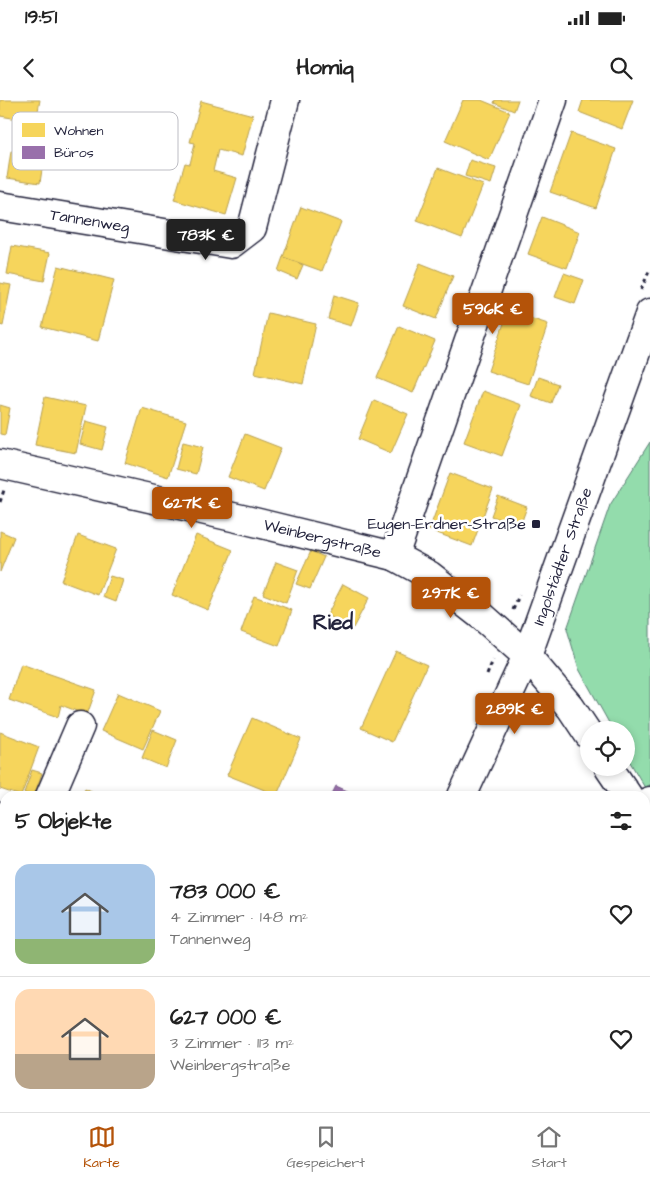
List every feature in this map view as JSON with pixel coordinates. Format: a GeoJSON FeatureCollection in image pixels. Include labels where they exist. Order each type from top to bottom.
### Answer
{"type":"FeatureCollection","features":[{"type":"Feature","properties":{"kind":"street","name":"Tannenweg"},"geometry":{"type":"LineString","coordinates":[[0,206],[231,244],[252,228],[285,100]]}},
{"type":"Feature","properties":{"kind":"street"},"geometry":{"type":"LineString","coordinates":[[394,556],[553,100]]}},
{"type":"Feature","properties":{"kind":"street","name":"Ingolstädter Straße"},"geometry":{"type":"LineString","coordinates":[[464,791],[527,656],[650,313]]}},
{"type":"Feature","properties":{"kind":"street","name":"Weinbergstraße"},"geometry":{"type":"LineString","coordinates":[[0,464],[256,522],[394,556],[429,575],[483,617],[527,656],[580,722]]}},
{"type":"Feature","properties":{"kind":"street"},"geometry":{"type":"LineString","coordinates":[[52,791],[80,726]]}},
{"type":"Feature","properties":{"kind":"street"},"geometry":{"type":"LineString","coordinates":[[614,776],[625,791]]}},
{"type":"Feature","properties":{"kind":"green space"},"geometry":{"type":"Polygon","coordinates":[[[650,442],[650,787],[645,788],[635,771],[635,721],[608,721],[579,669],[567,629],[610,505],[650,442]]]}},
{"type":"Feature","properties":{"kind":"building: Wohnen"},"geometry":{"type":"Polygon","coordinates":[[[0,100],[40,100],[38,112],[12,112],[12,118],[0,116],[0,100]]]}},
{"type":"Feature","properties":{"kind":"building: Wohnen"},"geometry":{"type":"Polygon","coordinates":[[[463,100],[481,100],[510,112],[489,160],[445,141],[463,100]]]}},
{"type":"Feature","properties":{"kind":"building: Wohnen"},"geometry":{"type":"Polygon","coordinates":[[[495,100],[518,100],[514,111],[494,103],[495,100]]]}},
{"type":"Feature","properties":{"kind":"building: Wohnen"},"geometry":{"type":"Polygon","coordinates":[[[583,100],[633,100],[622,129],[579,112],[583,100]]]}},
{"type":"Feature","properties":{"kind":"building: Wohnen"},"geometry":{"type":"Polygon","coordinates":[[[201,101],[253,115],[242,156],[218,150],[213,171],[237,178],[226,215],[174,200],[185,163],[190,164],[195,143],[190,142],[201,101]]]}},
{"type":"Feature","properties":{"kind":"building: Wohnen"},"geometry":{"type":"Polygon","coordinates":[[[571,133],[616,149],[596,208],[550,192],[571,133]]]}},
{"type":"Feature","properties":{"kind":"building: Wohnen"},"geometry":{"type":"Polygon","coordinates":[[[11,151],[12,170],[42,170],[40,183],[7,178],[11,151]]]}},
{"type":"Feature","properties":{"kind":"building: Wohnen"},"geometry":{"type":"Polygon","coordinates":[[[470,160],[496,168],[491,184],[465,176],[470,160]]]}},
{"type":"Feature","properties":{"kind":"building: Wohnen"},"geometry":{"type":"Polygon","coordinates":[[[438,168],[483,185],[462,238],[417,221],[438,168]]]}},
{"type":"Feature","properties":{"kind":"building: Wohnen"},"geometry":{"type":"Polygon","coordinates":[[[301,207],[341,222],[322,271],[283,257],[301,207]]]}},
{"type":"Feature","properties":{"kind":"building: Wohnen"},"geometry":{"type":"Polygon","coordinates":[[[542,217],[580,232],[567,268],[528,254],[542,217]]]}},
{"type":"Feature","properties":{"kind":"building: Wohnen"},"geometry":{"type":"Polygon","coordinates":[[[12,246],[50,253],[44,281],[7,274],[12,246]]]}},
{"type":"Feature","properties":{"kind":"building: Wohnen"},"geometry":{"type":"Polygon","coordinates":[[[283,257],[303,265],[297,279],[278,271],[283,257]]]}},
{"type":"Feature","properties":{"kind":"building: Wohnen"},"geometry":{"type":"Polygon","coordinates":[[[420,263],[453,276],[436,319],[403,306],[420,263]]]}},
{"type":"Feature","properties":{"kind":"building: Wohnen"},"geometry":{"type":"Polygon","coordinates":[[[58,266],[114,280],[98,341],[42,327],[58,266]]]}},
{"type":"Feature","properties":{"kind":"building: Wohnen"},"geometry":{"type":"Polygon","coordinates":[[[564,273],[584,280],[575,304],[555,297],[564,273]]]}},
{"type":"Feature","properties":{"kind":"building: Wohnen"},"geometry":{"type":"Polygon","coordinates":[[[0,283],[11,285],[3,326],[0,325],[0,283]]]}},
{"type":"Feature","properties":{"kind":"building: Wohnen"},"geometry":{"type":"Polygon","coordinates":[[[334,295],[359,303],[351,326],[328,319],[334,295]]]}},
{"type":"Feature","properties":{"kind":"building: Wohnen"},"geometry":{"type":"Polygon","coordinates":[[[508,311],[548,324],[528,384],[488,371],[508,311]]]}},
{"type":"Feature","properties":{"kind":"building: Wohnen"},"geometry":{"type":"Polygon","coordinates":[[[268,313],[316,324],[303,384],[255,373],[268,313]]]}},
{"type":"Feature","properties":{"kind":"building: Wohnen"},"geometry":{"type":"Polygon","coordinates":[[[399,326],[435,341],[413,393],[377,378],[399,326]]]}},
{"type":"Feature","properties":{"kind":"building: Wohnen"},"geometry":{"type":"Polygon","coordinates":[[[538,377],[558,384],[551,403],[531,396],[538,377]]]}},
{"type":"Feature","properties":{"kind":"building: Wohnen"},"geometry":{"type":"Polygon","coordinates":[[[483,391],[521,405],[502,456],[464,442],[483,391]]]}},
{"type":"Feature","properties":{"kind":"building: Wohnen"},"geometry":{"type":"Polygon","coordinates":[[[45,397],[86,406],[76,453],[35,445],[45,397]]]}},
{"type":"Feature","properties":{"kind":"building: Wohnen"},"geometry":{"type":"Polygon","coordinates":[[[374,400],[408,414],[391,453],[358,439],[374,400]]]}},
{"type":"Feature","properties":{"kind":"building: Wohnen"},"geometry":{"type":"Polygon","coordinates":[[[0,405],[10,408],[5,435],[0,434],[0,405]]]}},
{"type":"Feature","properties":{"kind":"building: Wohnen"},"geometry":{"type":"Polygon","coordinates":[[[142,408],[186,421],[168,477],[125,463],[142,408]]]}},
{"type":"Feature","properties":{"kind":"building: Wohnen"},"geometry":{"type":"Polygon","coordinates":[[[86,421],[108,427],[102,450],[80,444],[86,421]]]}},
{"type":"Feature","properties":{"kind":"building: Wohnen"},"geometry":{"type":"Polygon","coordinates":[[[245,434],[281,448],[264,491],[228,477],[245,434]]]}},
{"type":"Feature","properties":{"kind":"building: Wohnen"},"geometry":{"type":"Polygon","coordinates":[[[183,442],[203,447],[196,474],[176,469],[183,442]]]}},
{"type":"Feature","properties":{"kind":"building: Wohnen"},"geometry":{"type":"Polygon","coordinates":[[[450,473],[493,489],[472,546],[429,530],[450,473]]]}},
{"type":"Feature","properties":{"kind":"building: Wohnen"},"geometry":{"type":"Polygon","coordinates":[[[498,496],[527,507],[520,526],[491,516],[498,496]]]}},
{"type":"Feature","properties":{"kind":"building: Wohnen"},"geometry":{"type":"Polygon","coordinates":[[[0,531],[14,537],[0,572],[0,531]]]}},
{"type":"Feature","properties":{"kind":"building: Wohnen"},"geometry":{"type":"Polygon","coordinates":[[[78,535],[116,549],[98,595],[61,581],[78,535]]]}},
{"type":"Feature","properties":{"kind":"building: Wohnen"},"geometry":{"type":"Polygon","coordinates":[[[196,535],[233,550],[208,610],[172,595],[196,535]]]}},
{"type":"Feature","properties":{"kind":"building: Wohnen"},"geometry":{"type":"Polygon","coordinates":[[[311,551],[324,557],[310,589],[296,584],[311,551]]]}},
{"type":"Feature","properties":{"kind":"building: Wohnen"},"geometry":{"type":"Polygon","coordinates":[[[276,562],[298,570],[286,603],[263,594],[276,562]]]}},
{"type":"Feature","properties":{"kind":"building: Wohnen"},"geometry":{"type":"Polygon","coordinates":[[[110,576],[123,580],[116,602],[103,597],[110,576]]]}},
{"type":"Feature","properties":{"kind":"building: Wohnen"},"geometry":{"type":"Polygon","coordinates":[[[343,584],[369,598],[353,628],[327,615],[343,584]]]}},
{"type":"Feature","properties":{"kind":"building: Wohnen"},"geometry":{"type":"Polygon","coordinates":[[[254,596],[292,610],[279,646],[241,632],[254,596]]]}},
{"type":"Feature","properties":{"kind":"building: Wohnen"},"geometry":{"type":"Polygon","coordinates":[[[396,651],[427,665],[392,742],[361,728],[396,651]]]}},
{"type":"Feature","properties":{"kind":"building: Wohnen"},"geometry":{"type":"Polygon","coordinates":[[[21,664],[96,690],[87,715],[61,705],[58,717],[9,700],[21,664]]]}},
{"type":"Feature","properties":{"kind":"building: Wohnen"},"geometry":{"type":"Polygon","coordinates":[[[118,693],[160,711],[143,749],[101,731],[118,693]]]}},
{"type":"Feature","properties":{"kind":"building: Wohnen"},"geometry":{"type":"Polygon","coordinates":[[[252,718],[301,739],[279,791],[267,791],[227,775],[252,718]]]}},
{"type":"Feature","properties":{"kind":"building: Wohnen"},"geometry":{"type":"Polygon","coordinates":[[[153,730],[177,740],[166,768],[142,758],[153,730]]]}},
{"type":"Feature","properties":{"kind":"building: Wohnen"},"geometry":{"type":"Polygon","coordinates":[[[0,732],[39,747],[23,791],[0,789],[0,732]]]}},
{"type":"Feature","properties":{"kind":"building: Wohnen"},"geometry":{"type":"Polygon","coordinates":[[[32,770],[42,773],[36,791],[25,791],[32,770]]]}},
{"type":"Feature","properties":{"kind":"building: Büros"},"geometry":{"type":"Polygon","coordinates":[[[336,786],[348,791],[334,791],[336,786]]]}},
{"type":"Feature","properties":{"kind":"place","name":"Eugen-Erdner-Straße"},"geometry":{"type":"Point","coordinates":[536,524]}},
{"type":"Feature","properties":{"kind":"district","name":"Ried"},"geometry":{"type":"Point","coordinates":[333,622]}}]}
